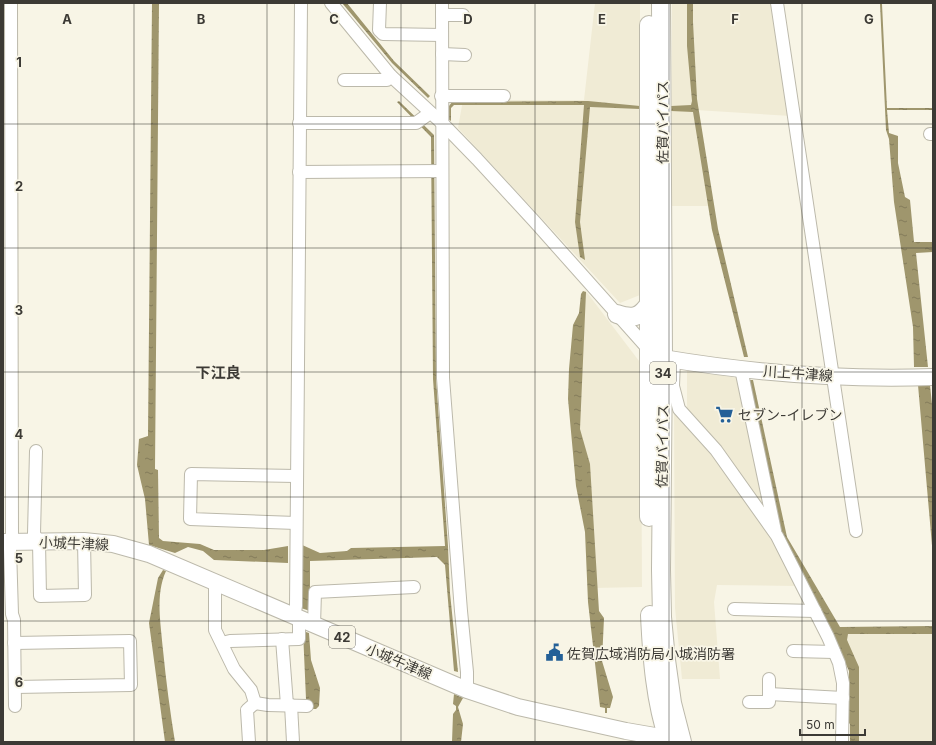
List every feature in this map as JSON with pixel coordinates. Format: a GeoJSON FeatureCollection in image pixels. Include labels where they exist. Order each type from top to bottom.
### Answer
{"type":"FeatureCollection","features":[{"type":"Feature","properties":{"kind":"highway","name":"佐賀バイパス"},"geometry":{"type":"LineString","coordinates":[[649,3],[649,304],[662,356]]}},
{"type":"Feature","properties":{"kind":"highway","name":"佐賀バイパス"},"geometry":{"type":"LineString","coordinates":[[661,3],[662,617],[677,741]]}},
{"type":"Feature","properties":{"kind":"highway"},"geometry":{"type":"LineString","coordinates":[[617,314],[625,317],[636,317],[644,311],[649,304]]}},
{"type":"Feature","properties":{"kind":"main road","name":"川上牛津線"},"geometry":{"type":"LineString","coordinates":[[662,356],[741,369],[834,376],[908,378],[933,377]]}},
{"type":"Feature","properties":{"kind":"main road","name":"小城牛津線"},"geometry":{"type":"LineString","coordinates":[[7,542],[84,541],[113,544],[149,554],[467,690],[518,707],[625,736],[677,741]]}},
{"type":"Feature","properties":{"kind":"street"},"geometry":{"type":"LineString","coordinates":[[11,3],[7,363],[7,542],[10,548],[12,614],[14,620],[15,706]]}},
{"type":"Feature","properties":{"kind":"street"},"geometry":{"type":"LineString","coordinates":[[301,3],[296,606],[303,621]]}},
{"type":"Feature","properties":{"kind":"street"},"geometry":{"type":"LineString","coordinates":[[331,3],[391,76],[423,118]]}},
{"type":"Feature","properties":{"kind":"street"},"geometry":{"type":"LineString","coordinates":[[380,3],[379,30],[383,34],[442,35]]}},
{"type":"Feature","properties":{"kind":"street"},"geometry":{"type":"LineString","coordinates":[[442,3],[443,378],[467,672],[467,690]]}},
{"type":"Feature","properties":{"kind":"street"},"geometry":{"type":"LineString","coordinates":[[777,3],[856,531]]}},
{"type":"Feature","properties":{"kind":"street"},"geometry":{"type":"LineString","coordinates":[[442,15],[463,15]]}},
{"type":"Feature","properties":{"kind":"street"},"geometry":{"type":"LineString","coordinates":[[442,54],[465,55]]}},
{"type":"Feature","properties":{"kind":"street"},"geometry":{"type":"LineString","coordinates":[[344,80],[387,80],[391,76]]}},
{"type":"Feature","properties":{"kind":"street"},"geometry":{"type":"LineString","coordinates":[[442,96],[504,96]]}},
{"type":"Feature","properties":{"kind":"street"},"geometry":{"type":"LineString","coordinates":[[299,124],[423,118],[442,123],[536,222],[617,314],[662,356],[673,386],[679,409],[716,450],[776,536],[815,611],[839,663],[843,682],[844,698],[842,742]]}},
{"type":"Feature","properties":{"kind":"street"},"geometry":{"type":"LineString","coordinates":[[299,172],[442,171]]}},
{"type":"Feature","properties":{"kind":"street"},"geometry":{"type":"LineString","coordinates":[[741,369],[776,536]]}},
{"type":"Feature","properties":{"kind":"street"},"geometry":{"type":"LineString","coordinates":[[36,451],[34,534],[39,542],[40,596],[85,595],[84,541]]}},
{"type":"Feature","properties":{"kind":"street"},"geometry":{"type":"LineString","coordinates":[[296,476],[192,474],[190,519],[296,523]]}},
{"type":"Feature","properties":{"kind":"street"},"geometry":{"type":"LineString","coordinates":[[217,583],[215,589],[214,630],[234,669],[251,690],[255,702]]}},
{"type":"Feature","properties":{"kind":"street"},"geometry":{"type":"LineString","coordinates":[[222,643],[230,641],[299,639],[299,624],[303,621],[315,592],[414,587]]}},
{"type":"Feature","properties":{"kind":"street"},"geometry":{"type":"LineString","coordinates":[[734,609],[815,611]]}},
{"type":"Feature","properties":{"kind":"street"},"geometry":{"type":"LineString","coordinates":[[282,639],[293,742]]}},
{"type":"Feature","properties":{"kind":"street"},"geometry":{"type":"LineString","coordinates":[[14,643],[130,641],[131,685],[15,687]]}},
{"type":"Feature","properties":{"kind":"street"},"geometry":{"type":"LineString","coordinates":[[793,651],[834,652]]}},
{"type":"Feature","properties":{"kind":"street"},"geometry":{"type":"LineString","coordinates":[[749,702],[768,702],[769,679]]}},
{"type":"Feature","properties":{"kind":"street"},"geometry":{"type":"LineString","coordinates":[[769,694],[844,698]]}},
{"type":"Feature","properties":{"kind":"street"},"geometry":{"type":"LineString","coordinates":[[255,702],[268,705],[307,706]]}},
{"type":"Feature","properties":{"kind":"street"},"geometry":{"type":"LineString","coordinates":[[249,742],[247,710],[255,702]]}},
{"type":"Feature","properties":{"kind":"shaded area"},"geometry":{"type":"Polygon","coordinates":[[[595,3],[640,3],[640,295],[620,303],[458,128],[463,100],[584,100],[595,3]]]}},
{"type":"Feature","properties":{"kind":"shaded area"},"geometry":{"type":"Polygon","coordinates":[[[672,3],[774,3],[791,116],[696,110],[711,206],[672,206],[672,3]]]}},
{"type":"Feature","properties":{"kind":"shaded area"},"geometry":{"type":"Polygon","coordinates":[[[585,290],[639,361],[641,401],[642,587],[594,588],[578,431],[585,290]]]}},
{"type":"Feature","properties":{"kind":"shaded area"},"geometry":{"type":"Polygon","coordinates":[[[687,371],[740,378],[771,534],[797,586],[717,585],[714,602],[720,679],[682,679],[675,608],[674,412],[687,408],[687,371]]]}},
{"type":"Feature","properties":{"kind":"shaded area"},"geometry":{"type":"Polygon","coordinates":[[[933,631],[933,742],[857,742],[858,667],[841,633],[933,631]]]}},
{"type":"Feature","properties":{"kind":"water"},"geometry":{"type":"Polygon","coordinates":[[[152,3],[159,3],[155,469],[158,470],[159,538],[163,541],[200,544],[214,550],[264,550],[288,546],[288,563],[214,560],[203,551],[188,547],[175,553],[149,545],[145,499],[137,465],[139,439],[148,436],[152,3]]]}},
{"type":"Feature","properties":{"kind":"water"},"geometry":{"type":"Polygon","coordinates":[[[342,3],[347,3],[394,61],[430,96],[428,98],[392,63],[342,3]]]}},
{"type":"Feature","properties":{"kind":"water"},"geometry":{"type":"Polygon","coordinates":[[[687,3],[693,3],[697,99],[718,229],[748,357],[744,357],[712,230],[693,112],[671,111],[671,106],[691,105],[692,101],[687,46],[687,3]]]}},
{"type":"Feature","properties":{"kind":"water"},"geometry":{"type":"Polygon","coordinates":[[[880,4],[882,4],[887,108],[933,108],[933,110],[887,110],[889,133],[898,136],[898,163],[905,197],[910,200],[914,242],[933,242],[933,252],[916,253],[928,367],[914,367],[913,327],[894,202],[889,139],[886,130],[880,4]]]}},
{"type":"Feature","properties":{"kind":"water"},"geometry":{"type":"Polygon","coordinates":[[[399,101],[434,135],[436,378],[450,593],[458,672],[454,671],[445,565],[437,557],[310,561],[310,611],[301,608],[300,544],[320,553],[347,551],[351,548],[445,546],[433,379],[431,137],[397,102],[399,101]]]}},
{"type":"Feature","properties":{"kind":"water"},"geometry":{"type":"Polygon","coordinates":[[[588,101],[640,106],[640,109],[590,107],[580,222],[585,260],[580,257],[575,222],[584,105],[454,105],[451,108],[451,121],[448,119],[449,106],[452,102],[588,101]]]}},
{"type":"Feature","properties":{"kind":"water"},"geometry":{"type":"Polygon","coordinates":[[[583,291],[586,292],[580,429],[590,464],[599,611],[604,618],[602,661],[613,697],[610,708],[607,708],[607,713],[605,713],[605,708],[600,707],[588,602],[585,532],[576,486],[568,399],[573,325],[579,313],[581,294],[583,291]]]}},
{"type":"Feature","properties":{"kind":"water"},"geometry":{"type":"Polygon","coordinates":[[[749,380],[753,380],[787,537],[840,627],[933,626],[933,634],[848,634],[847,640],[859,667],[859,742],[850,742],[850,724],[847,721],[849,671],[806,579],[783,538],[749,380]]]}},
{"type":"Feature","properties":{"kind":"water"},"geometry":{"type":"Polygon","coordinates":[[[918,385],[930,385],[933,414],[933,557],[918,385]]]}},
{"type":"Feature","properties":{"kind":"water"},"geometry":{"type":"Polygon","coordinates":[[[163,570],[166,571],[161,590],[160,620],[175,742],[165,742],[149,623],[158,578],[163,570]]]}},
{"type":"Feature","properties":{"kind":"water"},"geometry":{"type":"Polygon","coordinates":[[[303,631],[309,633],[311,660],[320,688],[319,706],[316,709],[312,709],[306,699],[303,631]]]}},
{"type":"Feature","properties":{"kind":"water"},"geometry":{"type":"Polygon","coordinates":[[[454,694],[463,698],[458,707],[463,724],[461,742],[452,742],[453,714],[456,710],[456,706],[453,704],[454,694]]]}},
{"type":"Feature","properties":{"kind":"place","name":"セブン-イレブン"},"geometry":{"type":"Point","coordinates":[725,414]}},
{"type":"Feature","properties":{"kind":"place","name":"佐賀広域消防局小城消防署"},"geometry":{"type":"Point","coordinates":[554,653]}},
{"type":"Feature","properties":{"kind":"district","name":"下江良"},"geometry":{"type":"Point","coordinates":[218,372]}}]}
